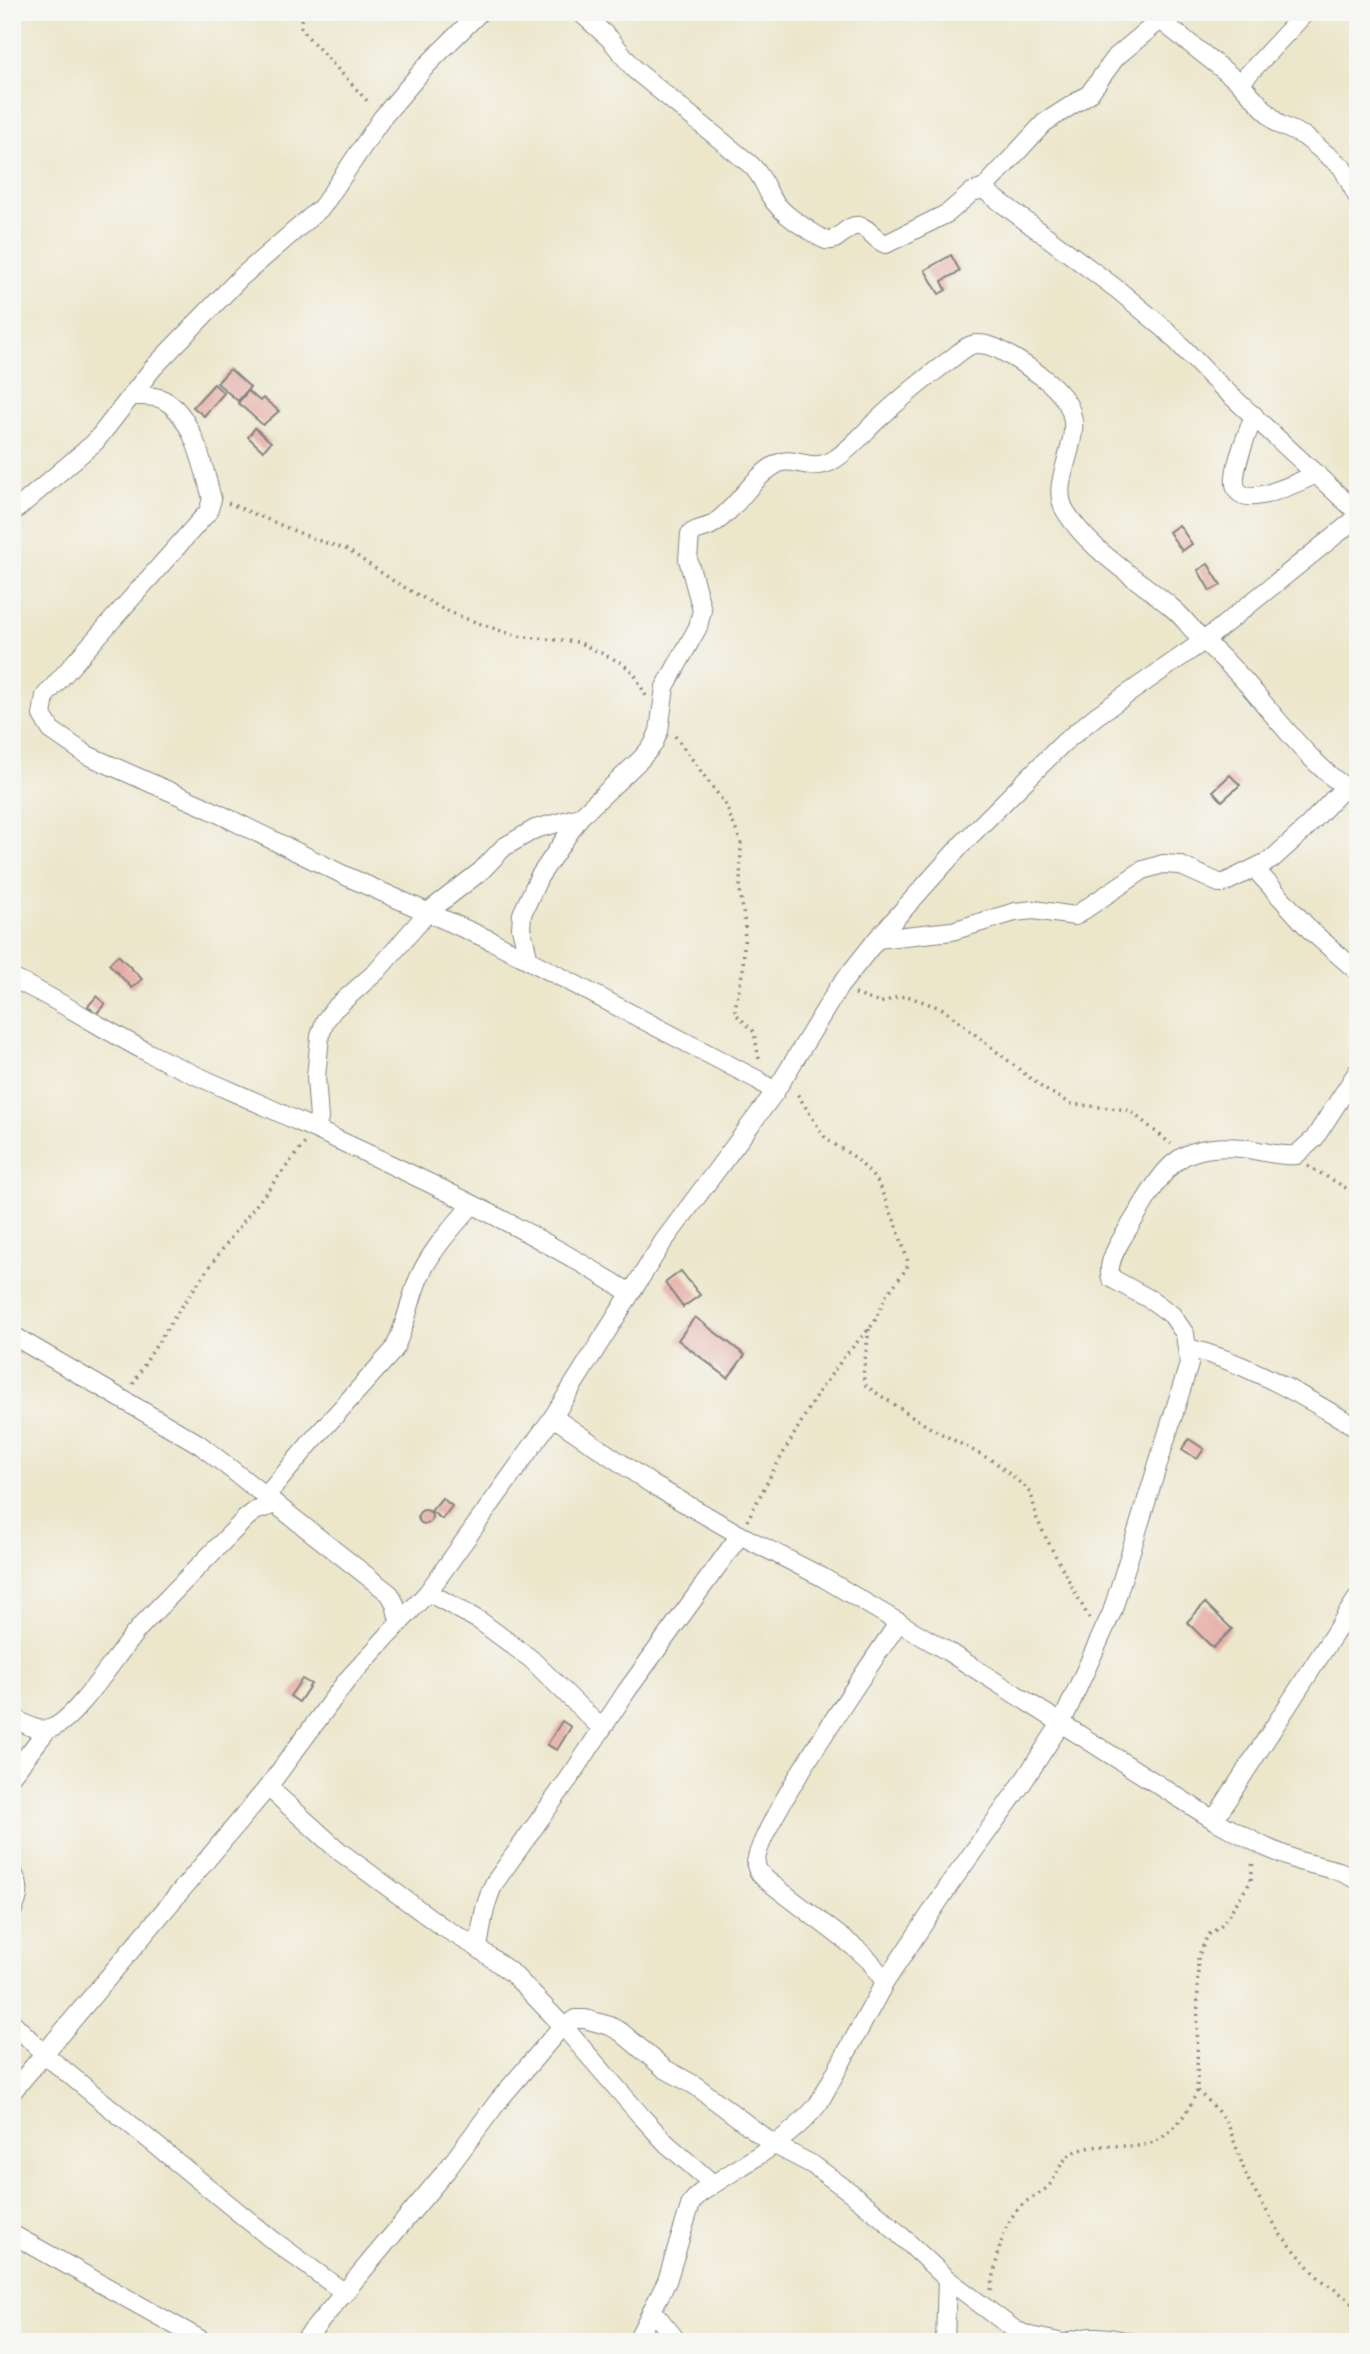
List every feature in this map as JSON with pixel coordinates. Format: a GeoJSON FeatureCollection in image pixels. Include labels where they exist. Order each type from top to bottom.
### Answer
{"type":"FeatureCollection","features":[{"type":"Feature","properties":{"kind":"street"},"geometry":{"type":"LineString","coordinates":[[12,513],[96,442],[153,368],[239,279],[322,207],[382,118],[426,65],[480,12]]}},
{"type":"Feature","properties":{"kind":"street"},"geometry":{"type":"LineString","coordinates":[[580,12],[610,39],[635,70],[751,165],[766,183],[770,195],[780,209],[829,241],[856,226],[862,226],[881,243],[886,244],[948,214],[972,192],[983,189],[1044,123],[1089,94],[1116,57],[1155,16],[1240,83],[1278,124],[1304,136],[1342,167],[1358,198]]}},
{"type":"Feature","properties":{"kind":"street"},"geometry":{"type":"LineString","coordinates":[[1240,83],[1306,12]]}},
{"type":"Feature","properties":{"kind":"street"},"geometry":{"type":"LineString","coordinates":[[12,2092],[268,1787],[347,1680],[428,1592],[553,1418],[663,1242],[775,1093],[839,987],[877,939],[964,842],[1063,743],[1096,716],[1205,640],[1358,515],[1211,377],[1164,329],[1118,290],[983,189]]}},
{"type":"Feature","properties":{"kind":"street"},"geometry":{"type":"LineString","coordinates":[[529,960],[521,928],[522,914],[539,877],[580,817],[653,745],[659,731],[665,687],[702,618],[688,559],[690,534],[714,524],[753,484],[778,464],[786,462],[815,466],[834,459],[918,383],[976,343],[996,348],[1054,386],[1073,415],[1072,444],[1061,486],[1060,498],[1064,510],[1095,546],[1174,609],[1239,675],[1307,754],[1351,789],[1288,846],[1255,869],[1221,884],[1179,865],[1163,864],[1143,870],[1080,915],[1034,910],[1015,912],[951,931],[877,939]]}},
{"type":"Feature","properties":{"kind":"street"},"geometry":{"type":"LineString","coordinates":[[131,396],[160,398],[170,403],[179,414],[195,441],[212,499],[208,512],[45,696],[42,715],[51,730],[87,755],[203,806],[346,876],[529,960],[758,1080],[775,1093]]}},
{"type":"Feature","properties":{"kind":"street"},"geometry":{"type":"LineString","coordinates":[[1254,415],[1238,464],[1235,482],[1237,491],[1250,496],[1269,494],[1317,474]]}},
{"type":"Feature","properties":{"kind":"street"},"geometry":{"type":"LineString","coordinates":[[316,1129],[319,1119],[317,1057],[325,1021],[334,1009],[377,971],[428,912],[466,883],[494,856],[519,837],[580,817]]}},
{"type":"Feature","properties":{"kind":"street"},"geometry":{"type":"LineString","coordinates":[[1255,869],[1311,931],[1358,972]]}},
{"type":"Feature","properties":{"kind":"street"},"geometry":{"type":"LineString","coordinates":[[12,978],[52,997],[147,1051],[472,1205],[571,1256],[629,1293]]}},
{"type":"Feature","properties":{"kind":"street"},"geometry":{"type":"LineString","coordinates":[[636,2342],[672,2267],[691,2203],[713,2184],[808,2118],[819,2103],[885,1982],[1062,1722],[1102,1637],[1189,1364],[1185,1334],[1172,1315],[1153,1301],[1115,1282],[1109,1274],[1110,1265],[1126,1232],[1172,1163],[1195,1150],[1242,1148],[1292,1156],[1305,1148],[1314,1139],[1358,1071]]}},
{"type":"Feature","properties":{"kind":"street"},"geometry":{"type":"LineString","coordinates":[[12,1776],[47,1730],[63,1722],[96,1684],[138,1629],[246,1518],[271,1500],[312,1441],[393,1351],[400,1339],[418,1279],[428,1258],[472,1205]]}},
{"type":"Feature","properties":{"kind":"street"},"geometry":{"type":"LineString","coordinates":[[12,1335],[200,1444],[390,1594],[396,1604],[399,1622]]}},
{"type":"Feature","properties":{"kind":"street"},"geometry":{"type":"LineString","coordinates":[[1188,1348],[1219,1356],[1264,1375],[1358,1428]]}},
{"type":"Feature","properties":{"kind":"street"},"geometry":{"type":"LineString","coordinates":[[553,1418],[653,1485],[899,1622],[1214,1820],[1248,1839],[1299,1861],[1339,1871],[1358,1880]]}},
{"type":"Feature","properties":{"kind":"street"},"geometry":{"type":"LineString","coordinates":[[478,1948],[483,1913],[495,1882],[626,1692],[740,1535]]}},
{"type":"Feature","properties":{"kind":"street"},"geometry":{"type":"LineString","coordinates":[[428,1592],[480,1621],[531,1659],[602,1729]]}},
{"type":"Feature","properties":{"kind":"street"},"geometry":{"type":"LineString","coordinates":[[1214,1820],[1358,1597]]}},
{"type":"Feature","properties":{"kind":"street"},"geometry":{"type":"LineString","coordinates":[[885,1982],[870,1961],[773,1885],[760,1874],[756,1866],[760,1846],[781,1806],[842,1706],[899,1622]]}},
{"type":"Feature","properties":{"kind":"street"},"geometry":{"type":"LineString","coordinates":[[12,1716],[28,1726],[47,1730]]}},
{"type":"Feature","properties":{"kind":"street"},"geometry":{"type":"LineString","coordinates":[[268,1787],[339,1852],[513,1974],[563,2026],[667,2144],[713,2184]]}},
{"type":"Feature","properties":{"kind":"street"},"geometry":{"type":"LineString","coordinates":[[12,1871],[20,1888],[12,1912]]}},
{"type":"Feature","properties":{"kind":"street"},"geometry":{"type":"LineString","coordinates":[[303,2342],[446,2171],[499,2099],[563,2026],[575,2019],[610,2026],[665,2069],[696,2086],[773,2144],[813,2165],[882,2218],[947,2279],[1015,2330],[1059,2342]]}},
{"type":"Feature","properties":{"kind":"street"},"geometry":{"type":"LineString","coordinates":[[12,2022],[44,2054],[270,2238],[345,2293]]}},
{"type":"Feature","properties":{"kind":"street"},"geometry":{"type":"LineString","coordinates":[[12,2234],[205,2342]]}},
{"type":"Feature","properties":{"kind":"street"},"geometry":{"type":"LineString","coordinates":[[945,2342],[947,2279]]}},
{"type":"Feature","properties":{"kind":"street"},"geometry":{"type":"LineString","coordinates":[[652,2310],[678,2342]]}},
{"type":"Feature","properties":{"kind":"street"},"geometry":{"type":"LineString","coordinates":[[1069,2342],[1081,2337],[1101,2336],[1129,2342]]}},
{"type":"Feature","properties":{"kind":"path"},"geometry":{"type":"LineString","coordinates":[[302,12],[301,27],[308,37],[382,118]]}},
{"type":"Feature","properties":{"kind":"path"},"geometry":{"type":"LineString","coordinates":[[212,499],[348,550],[395,582],[464,618],[516,636],[578,642],[620,662],[634,673],[647,699],[725,804],[739,834],[740,890],[746,925],[743,969],[735,1013],[754,1031],[760,1068],[758,1080]]}},
{"type":"Feature","properties":{"kind":"path"},"geometry":{"type":"LineString","coordinates":[[839,987],[876,1002],[884,1003],[902,996],[943,1009],[1045,1089],[1072,1104],[1129,1110],[1161,1137],[1189,1153]]}},
{"type":"Feature","properties":{"kind":"path"},"geometry":{"type":"LineString","coordinates":[[740,1535],[818,1393],[844,1357],[869,1329],[890,1289],[907,1268],[908,1256],[877,1181],[856,1158],[826,1139],[785,1076]]}},
{"type":"Feature","properties":{"kind":"path"},"geometry":{"type":"LineString","coordinates":[[124,1401],[161,1335],[224,1244],[316,1129]]}},
{"type":"Feature","properties":{"kind":"path"},"geometry":{"type":"LineString","coordinates":[[1292,1156],[1358,1195]]}},
{"type":"Feature","properties":{"kind":"path"},"geometry":{"type":"LineString","coordinates":[[869,1329],[863,1376],[866,1386],[928,1426],[995,1462],[1025,1486],[1031,1494],[1037,1519],[1075,1594],[1102,1637]]}},
{"type":"Feature","properties":{"kind":"path"},"geometry":{"type":"LineString","coordinates":[[986,2309],[997,2253],[1010,2220],[1024,2203],[1050,2185],[1068,2157],[1088,2148],[1135,2146],[1154,2142],[1189,2111],[1197,2091],[1198,1956],[1208,1935],[1221,1926],[1251,1881],[1253,1855],[1248,1839]]}},
{"type":"Feature","properties":{"kind":"path"},"geometry":{"type":"LineString","coordinates":[[1197,2091],[1212,2103],[1228,2124],[1247,2178],[1286,2242],[1319,2278],[1358,2306]]}},
{"type":"Feature","properties":{"kind":"building"},"geometry":{"type":"Polygon","coordinates":[[[951,255],[960,271],[942,281],[946,290],[939,294],[925,270],[951,255]]]}},
{"type":"Feature","properties":{"kind":"building"},"geometry":{"type":"Polygon","coordinates":[[[230,369],[250,387],[238,401],[217,383],[230,369]]]}},
{"type":"Feature","properties":{"kind":"building"},"geometry":{"type":"Polygon","coordinates":[[[214,384],[224,393],[204,416],[193,407],[214,384]]]}},
{"type":"Feature","properties":{"kind":"building"},"geometry":{"type":"Polygon","coordinates":[[[248,391],[260,401],[263,398],[279,411],[263,425],[238,403],[248,391]]]}},
{"type":"Feature","properties":{"kind":"building"},"geometry":{"type":"Polygon","coordinates":[[[255,428],[271,442],[263,451],[248,437],[255,428]]]}},
{"type":"Feature","properties":{"kind":"building"},"geometry":{"type":"Polygon","coordinates":[[[1179,525],[1192,544],[1182,551],[1169,532],[1179,525]]]}},
{"type":"Feature","properties":{"kind":"building"},"geometry":{"type":"Polygon","coordinates":[[[1208,564],[1221,585],[1210,591],[1198,570],[1208,564]]]}},
{"type":"Feature","properties":{"kind":"building"},"geometry":{"type":"Polygon","coordinates":[[[1230,775],[1240,785],[1222,801],[1213,791],[1230,775]]]}},
{"type":"Feature","properties":{"kind":"building"},"geometry":{"type":"Polygon","coordinates":[[[118,955],[142,979],[132,988],[109,964],[118,955]]]}},
{"type":"Feature","properties":{"kind":"building"},"geometry":{"type":"Polygon","coordinates":[[[97,996],[105,1004],[96,1014],[88,1006],[97,996]]]}},
{"type":"Feature","properties":{"kind":"building"},"geometry":{"type":"Polygon","coordinates":[[[681,1271],[700,1295],[683,1307],[665,1283],[681,1271]]]}},
{"type":"Feature","properties":{"kind":"building"},"geometry":{"type":"Polygon","coordinates":[[[695,1317],[745,1355],[728,1378],[678,1340],[695,1317]]]}},
{"type":"Feature","properties":{"kind":"building"},"geometry":{"type":"Polygon","coordinates":[[[1189,1439],[1204,1449],[1197,1459],[1182,1449],[1189,1439]]]}},
{"type":"Feature","properties":{"kind":"building"},"geometry":{"type":"Polygon","coordinates":[[[442,1498],[452,1506],[442,1519],[431,1511],[442,1498]]]}},
{"type":"Feature","properties":{"kind":"building"},"geometry":{"type":"Polygon","coordinates":[[[425,1510],[430,1512],[430,1522],[425,1524],[420,1522],[418,1517],[420,1512],[425,1510]]]}},
{"type":"Feature","properties":{"kind":"building"},"geometry":{"type":"Polygon","coordinates":[[[1205,1603],[1232,1629],[1213,1648],[1187,1622],[1205,1603]]]}},
{"type":"Feature","properties":{"kind":"building"},"geometry":{"type":"Polygon","coordinates":[[[302,1679],[311,1684],[299,1702],[290,1696],[302,1679]]]}},
{"type":"Feature","properties":{"kind":"building"},"geometry":{"type":"Polygon","coordinates":[[[562,1721],[571,1727],[557,1750],[547,1745],[562,1721]]]}}]}
